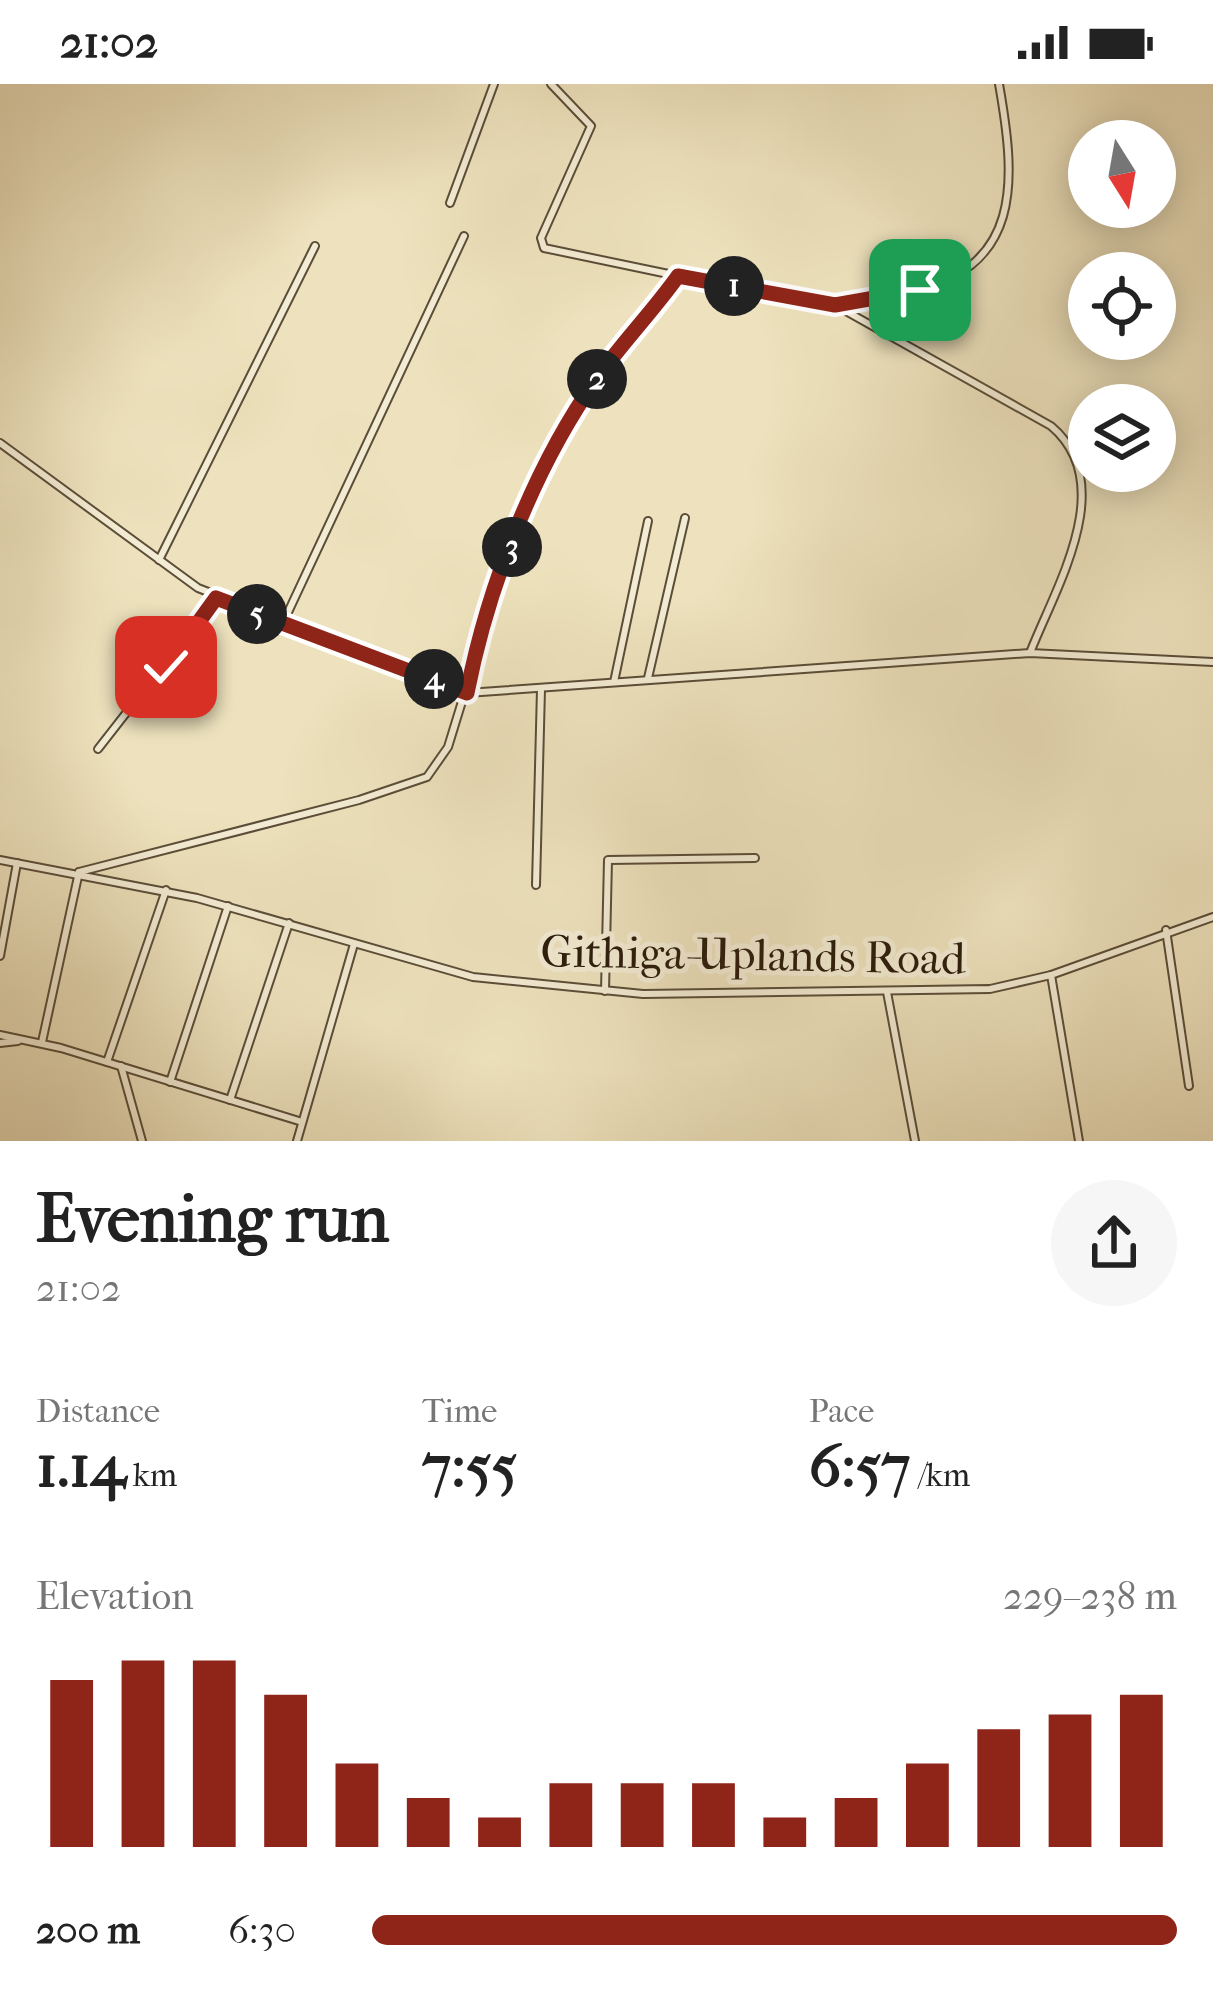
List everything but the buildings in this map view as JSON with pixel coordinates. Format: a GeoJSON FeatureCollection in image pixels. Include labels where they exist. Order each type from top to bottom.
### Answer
{"type":"FeatureCollection","features":[{"type":"Feature","properties":{"kind":"street"},"geometry":{"type":"LineString","coordinates":[[449,202],[494,84]]}},
{"type":"Feature","properties":{"kind":"street"},"geometry":{"type":"LineString","coordinates":[[551,84],[591,126],[541,238],[544,248],[835,305],[1051,426],[1070,447],[1084,503],[1030,653]]}},
{"type":"Feature","properties":{"kind":"street"},"geometry":{"type":"LineString","coordinates":[[835,305],[944,282],[963,273],[996,238],[1004,221],[1011,159],[999,84]]}},
{"type":"Feature","properties":{"kind":"street"},"geometry":{"type":"LineString","coordinates":[[283,623],[464,236]]}},
{"type":"Feature","properties":{"kind":"street"},"geometry":{"type":"LineString","coordinates":[[159,560],[315,246]]}},
{"type":"Feature","properties":{"kind":"street"},"geometry":{"type":"LineString","coordinates":[[42,1042],[79,872],[414,784],[441,762],[467,693],[499,580],[568,427],[599,376],[678,276]]}},
{"type":"Feature","properties":{"kind":"street"},"geometry":{"type":"LineString","coordinates":[[0,443],[216,598],[467,693],[1030,653],[1213,662]]}},
{"type":"Feature","properties":{"kind":"street"},"geometry":{"type":"LineString","coordinates":[[648,679],[685,518]]}},
{"type":"Feature","properties":{"kind":"street"},"geometry":{"type":"LineString","coordinates":[[614,682],[648,521]]}},
{"type":"Feature","properties":{"kind":"street"},"geometry":{"type":"LineString","coordinates":[[98,749],[216,598]]}},
{"type":"Feature","properties":{"kind":"street"},"geometry":{"type":"LineString","coordinates":[[536,885],[541,688]]}},
{"type":"Feature","properties":{"kind":"street"},"geometry":{"type":"LineString","coordinates":[[605,991],[608,860],[755,859]]}},
{"type":"Feature","properties":{"kind":"street","name":"Githiga-Uplands Road"},"geometry":{"type":"LineString","coordinates":[[0,860],[166,890],[486,979],[605,991],[990,989],[1051,975],[1213,917]]}},
{"type":"Feature","properties":{"kind":"street"},"geometry":{"type":"LineString","coordinates":[[0,956],[16,863]]}},
{"type":"Feature","properties":{"kind":"street"},"geometry":{"type":"LineString","coordinates":[[107,1062],[166,890]]}},
{"type":"Feature","properties":{"kind":"street"},"geometry":{"type":"LineString","coordinates":[[170,1082],[228,906]]}},
{"type":"Feature","properties":{"kind":"street"},"geometry":{"type":"LineString","coordinates":[[230,1100],[289,923]]}},
{"type":"Feature","properties":{"kind":"street"},"geometry":{"type":"LineString","coordinates":[[1166,931],[1189,1086]]}},
{"type":"Feature","properties":{"kind":"street"},"geometry":{"type":"LineString","coordinates":[[296,1141],[354,944]]}},
{"type":"Feature","properties":{"kind":"street"},"geometry":{"type":"LineString","coordinates":[[1051,975],[1079,1141]]}},
{"type":"Feature","properties":{"kind":"street"},"geometry":{"type":"LineString","coordinates":[[887,992],[915,1141]]}},
{"type":"Feature","properties":{"kind":"street"},"geometry":{"type":"LineString","coordinates":[[0,1039],[42,1042],[299,1121]]}},
{"type":"Feature","properties":{"kind":"street"},"geometry":{"type":"LineString","coordinates":[[121,1066],[142,1141]]}},
{"type":"Feature","properties":{"kind":"route"},"geometry":{"type":"LineString","coordinates":[[166,667],[216,598],[467,693],[499,580],[568,427],[599,376],[678,276],[835,305],[920,290]]}}]}
